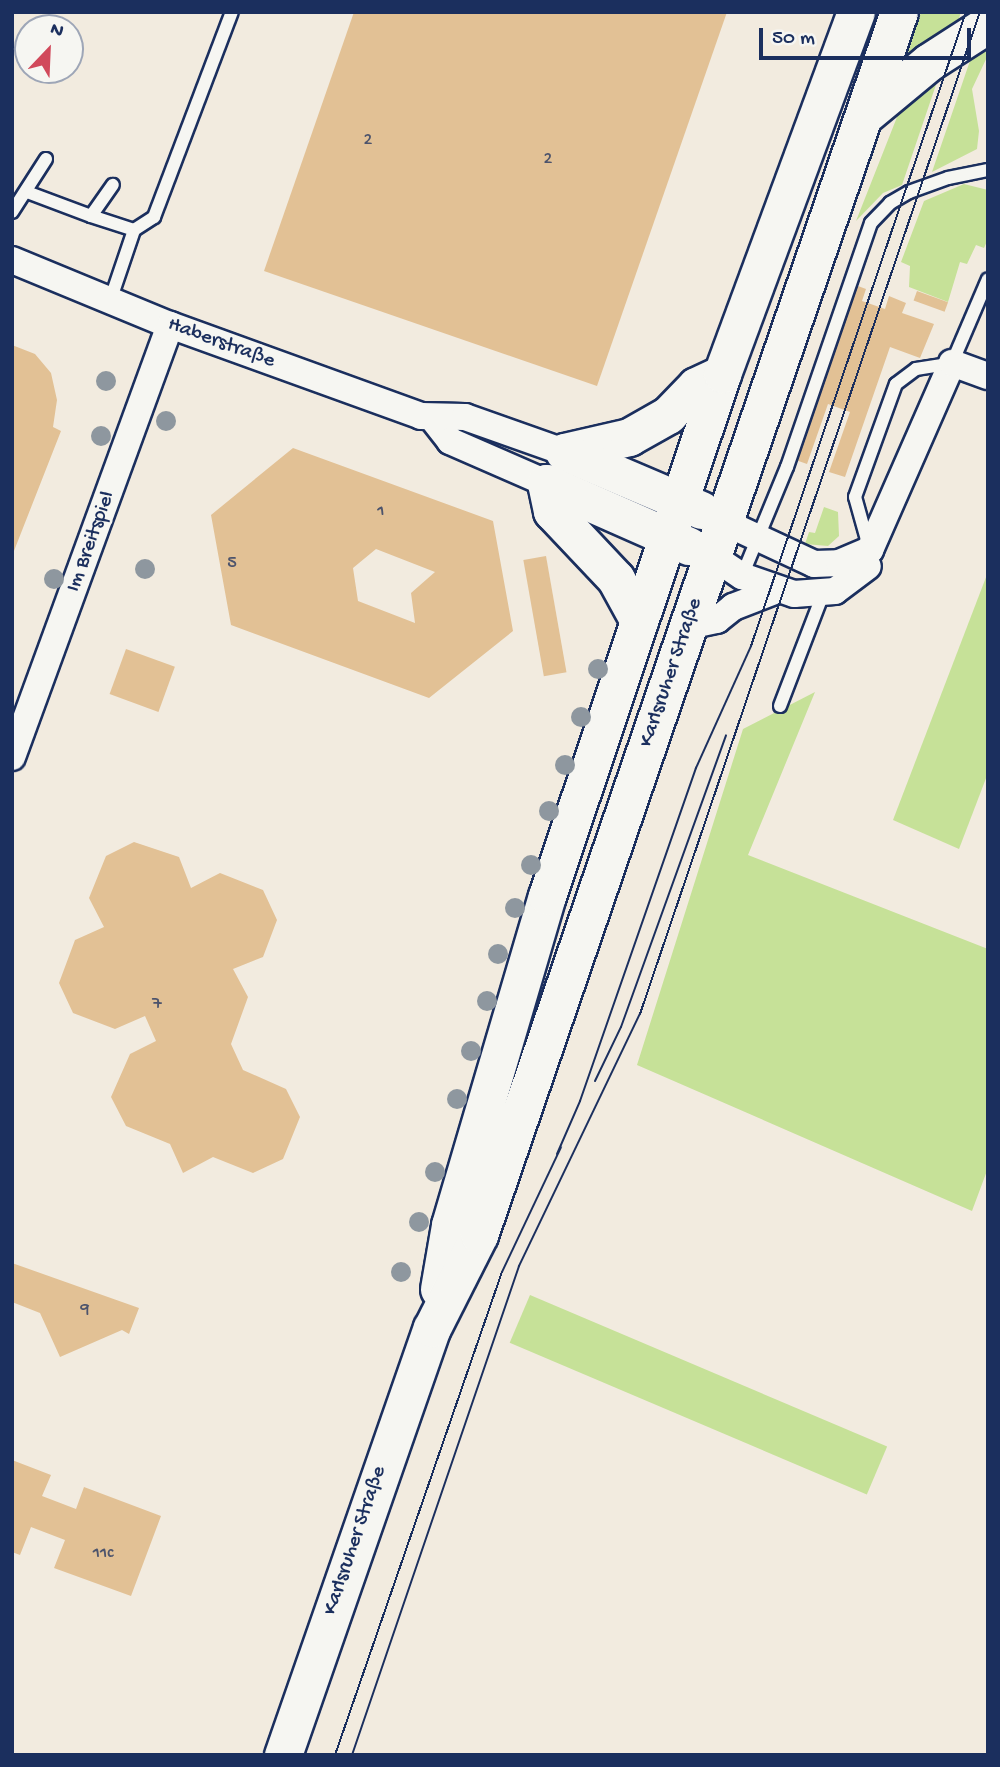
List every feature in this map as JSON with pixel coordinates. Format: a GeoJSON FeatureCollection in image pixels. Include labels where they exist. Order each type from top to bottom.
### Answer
{"type":"FeatureCollection","features":[{"type":"Feature","properties":{"kind":"main road","name":"Karlsruher Straße"},"geometry":{"type":"LineString","coordinates":[[432,1328],[450,1225],[527,963],[722,374],[856,12]]}},
{"type":"Feature","properties":{"kind":"main road","name":"Karlsruher Straße"},"geometry":{"type":"LineString","coordinates":[[284,1755],[432,1328],[479,1236],[899,12]]}},
{"type":"Feature","properties":{"kind":"main road"},"geometry":{"type":"LineString","coordinates":[[864,116],[936,57],[988,24]]}},
{"type":"Feature","properties":{"kind":"main road"},"geometry":{"type":"LineString","coordinates":[[564,452],[629,437],[668,415],[696,386],[722,374]]}},
{"type":"Feature","properties":{"kind":"main road"},"geometry":{"type":"LineString","coordinates":[[564,452],[680,499],[718,539]]}},
{"type":"Feature","properties":{"kind":"main road"},"geometry":{"type":"LineString","coordinates":[[546,483],[668,536],[718,539]]}},
{"type":"Feature","properties":{"kind":"main road"},"geometry":{"type":"LineString","coordinates":[[546,483],[552,511],[616,579],[639,621]]}},
{"type":"Feature","properties":{"kind":"street","name":"Haberstraße"},"geometry":{"type":"LineString","coordinates":[[12,260],[170,325],[433,419],[465,417],[564,452]]}},
{"type":"Feature","properties":{"kind":"street","name":"Im Breitspiel"},"geometry":{"type":"LineString","coordinates":[[12,757],[170,325]]}},
{"type":"Feature","properties":{"kind":"street"},"geometry":{"type":"LineString","coordinates":[[718,539],[742,576],[777,590],[818,595],[847,585],[869,558],[952,363],[988,376]]}},
{"type":"Feature","properties":{"kind":"street","name":"Haberstraße"},"geometry":{"type":"LineString","coordinates":[[433,419],[450,441],[546,483]]}},
{"type":"Feature","properties":{"kind":"street"},"geometry":{"type":"LineString","coordinates":[[718,539],[759,541],[814,564],[869,558]]}},
{"type":"Feature","properties":{"kind":"street"},"geometry":{"type":"LineString","coordinates":[[688,626],[717,620],[733,607],[777,590]]}},
{"type":"Feature","properties":{"kind":"lane"},"geometry":{"type":"LineString","coordinates":[[110,302],[134,230],[154,216],[163,197],[232,12]]}},
{"type":"Feature","properties":{"kind":"lane"},"geometry":{"type":"LineString","coordinates":[[12,212],[46,159]]}},
{"type":"Feature","properties":{"kind":"lane"},"geometry":{"type":"LineString","coordinates":[[742,576],[759,541],[871,223],[890,203],[909,192],[948,177],[988,170]]}},
{"type":"Feature","properties":{"kind":"lane"},"geometry":{"type":"LineString","coordinates":[[91,216],[113,185]]}},
{"type":"Feature","properties":{"kind":"lane"},"geometry":{"type":"LineString","coordinates":[[27,192],[134,230]]}},
{"type":"Feature","properties":{"kind":"lane"},"geometry":{"type":"LineString","coordinates":[[869,558],[855,497],[896,384],[916,369],[952,363],[988,279]]}},
{"type":"Feature","properties":{"kind":"lane"},"geometry":{"type":"LineString","coordinates":[[780,706],[818,595]]}},
{"type":"Feature","properties":{"kind":"green space"},"geometry":{"type":"Polygon","coordinates":[[[921,12],[961,12],[956,28],[904,65],[921,12]]]}},
{"type":"Feature","properties":{"kind":"green space"},"geometry":{"type":"Polygon","coordinates":[[[988,41],[988,55],[972,89],[979,131],[977,149],[932,172],[974,49],[988,41]]]}},
{"type":"Feature","properties":{"kind":"green space"},"geometry":{"type":"Polygon","coordinates":[[[941,70],[902,185],[883,193],[856,221],[899,112],[911,95],[941,70]]]}},
{"type":"Feature","properties":{"kind":"green space"},"geometry":{"type":"Polygon","coordinates":[[[964,184],[988,190],[988,239],[984,248],[976,245],[967,264],[960,262],[948,302],[909,287],[910,266],[901,262],[924,201],[964,184]]]}},
{"type":"Feature","properties":{"kind":"green space"},"geometry":{"type":"Polygon","coordinates":[[[824,507],[838,512],[839,536],[828,546],[805,544],[809,532],[815,533],[824,507]]]}},
{"type":"Feature","properties":{"kind":"green space"},"geometry":{"type":"Polygon","coordinates":[[[988,572],[988,773],[959,849],[893,820],[988,572]]]}},
{"type":"Feature","properties":{"kind":"green space"},"geometry":{"type":"Polygon","coordinates":[[[815,692],[748,855],[988,949],[988,1168],[972,1211],[637,1065],[743,729],[815,692]]]}},
{"type":"Feature","properties":{"kind":"green space"},"geometry":{"type":"Polygon","coordinates":[[[530,1295],[887,1447],[867,1494],[510,1343],[530,1295]]]}},
{"type":"Feature","properties":{"kind":"building"},"geometry":{"type":"Polygon","coordinates":[[[354,12],[727,12],[597,386],[264,271],[354,12]]]}},
{"type":"Feature","properties":{"kind":"building"},"geometry":{"type":"Polygon","coordinates":[[[850,283],[866,289],[862,301],[885,309],[889,296],[906,303],[902,313],[934,324],[920,358],[890,347],[845,477],[829,472],[850,412],[828,404],[807,464],[790,458],[850,283]]]}},
{"type":"Feature","properties":{"kind":"building"},"geometry":{"type":"Polygon","coordinates":[[[917,291],[948,302],[945,312],[914,300],[917,291]]]}},
{"type":"Feature","properties":{"kind":"building"},"geometry":{"type":"Polygon","coordinates":[[[12,345],[35,354],[51,373],[57,400],[53,427],[61,431],[12,556],[12,345]]]}},
{"type":"Feature","properties":{"kind":"building"},"geometry":{"type":"Polygon","coordinates":[[[293,448],[493,521],[513,631],[429,698],[231,625],[211,515],[293,448]],[[376,549],[353,568],[358,601],[415,623],[411,593],[435,572],[376,549]]]}},
{"type":"Feature","properties":{"kind":"building"},"geometry":{"type":"Polygon","coordinates":[[[546,556],[566,672],[544,676],[523,560],[546,556]]]}},
{"type":"Feature","properties":{"kind":"building"},"geometry":{"type":"Polygon","coordinates":[[[126,649],[175,667],[158,712],[110,694],[126,649]]]}},
{"type":"Feature","properties":{"kind":"building"},"geometry":{"type":"Polygon","coordinates":[[[134,842],[179,857],[191,888],[220,873],[263,890],[277,920],[263,957],[233,969],[248,997],[231,1044],[243,1070],[286,1089],[300,1117],[283,1159],[253,1173],[213,1157],[183,1173],[170,1144],[126,1126],[111,1097],[130,1054],[156,1041],[145,1016],[115,1029],[73,1013],[59,983],[75,940],[104,927],[89,898],[106,856],[134,842]]]}},
{"type":"Feature","properties":{"kind":"building"},"geometry":{"type":"Polygon","coordinates":[[[12,1263],[139,1308],[129,1334],[122,1330],[60,1357],[40,1313],[12,1302],[12,1263]]]}},
{"type":"Feature","properties":{"kind":"building"},"geometry":{"type":"Polygon","coordinates":[[[12,1460],[51,1475],[42,1496],[76,1509],[84,1487],[161,1516],[131,1596],[54,1568],[65,1540],[31,1527],[20,1555],[12,1552],[12,1460]]]}},
{"type":"Feature","properties":{"kind":"tram line"},"geometry":{"type":"LineString","coordinates":[[557,1154],[580,1101],[696,768],[751,646],[966,12]]}},
{"type":"Feature","properties":{"kind":"tram line"},"geometry":{"type":"LineString","coordinates":[[352,1755],[519,1266],[640,1014],[980,12]]}},
{"type":"Feature","properties":{"kind":"tram line"},"geometry":{"type":"LineString","coordinates":[[595,1081],[621,1027],[726,735]]}},
{"type":"Feature","properties":{"kind":"tram line"},"geometry":{"type":"LineString","coordinates":[[335,1755],[502,1272],[561,1147]]}}]}
